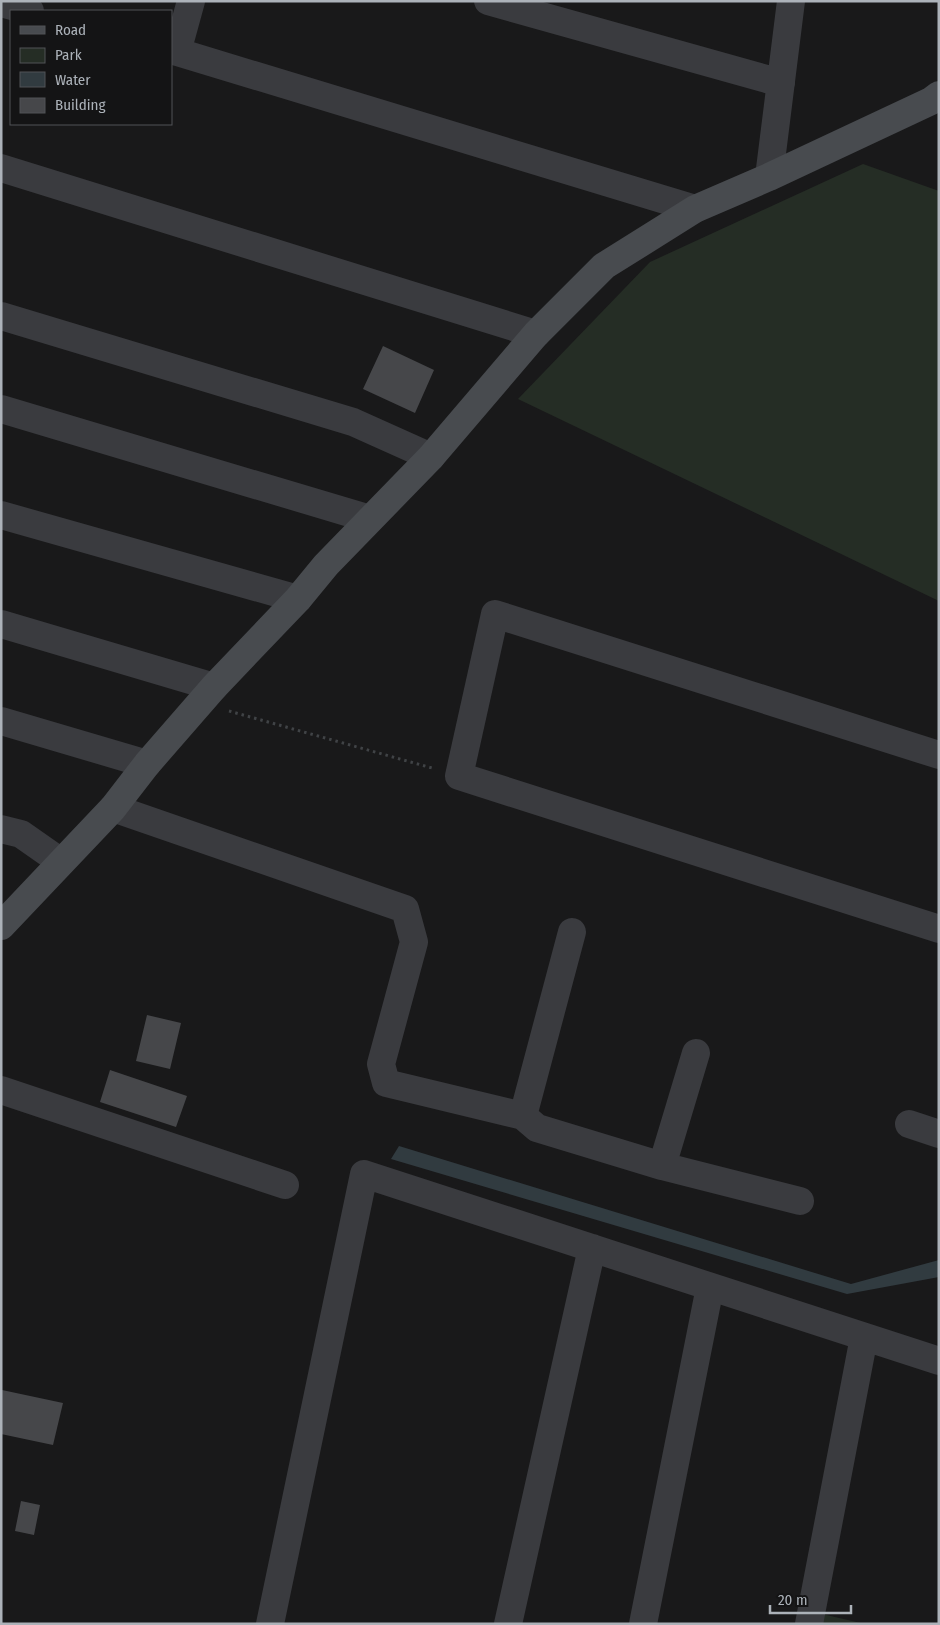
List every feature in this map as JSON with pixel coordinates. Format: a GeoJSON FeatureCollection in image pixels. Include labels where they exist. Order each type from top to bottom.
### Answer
{"type":"FeatureCollection","features":[{"type":"Feature","properties":{"kind":"main road"},"geometry":{"type":"LineString","coordinates":[[1,926],[113,808],[207,695],[298,599],[326,565],[431,457],[536,334],[604,266],[695,209],[769,177],[931,101],[939,94]]}},
{"type":"Feature","properties":{"kind":"street"},"geometry":{"type":"LineString","coordinates":[[192,1],[174,51],[695,209]]}},
{"type":"Feature","properties":{"kind":"street"},"geometry":{"type":"LineString","coordinates":[[488,1],[781,83]]}},
{"type":"Feature","properties":{"kind":"street"},"geometry":{"type":"LineString","coordinates":[[769,177],[791,1]]}},
{"type":"Feature","properties":{"kind":"street"},"geometry":{"type":"LineString","coordinates":[[1,3],[26,10]]}},
{"type":"Feature","properties":{"kind":"street"},"geometry":{"type":"LineString","coordinates":[[1,168],[536,334]]}},
{"type":"Feature","properties":{"kind":"street"},"geometry":{"type":"LineString","coordinates":[[1,316],[353,422],[431,457]]}},
{"type":"Feature","properties":{"kind":"street"},"geometry":{"type":"LineString","coordinates":[[1,409],[370,519]]}},
{"type":"Feature","properties":{"kind":"street"},"geometry":{"type":"LineString","coordinates":[[1,515],[298,599]]}},
{"type":"Feature","properties":{"kind":"street"},"geometry":{"type":"LineString","coordinates":[[939,755],[495,614],[459,776],[939,929]]}},
{"type":"Feature","properties":{"kind":"street"},"geometry":{"type":"LineString","coordinates":[[1,624],[207,695]]}},
{"type":"Feature","properties":{"kind":"street"},"geometry":{"type":"LineString","coordinates":[[1,721],[148,764]]}},
{"type":"Feature","properties":{"kind":"street"},"geometry":{"type":"LineString","coordinates":[[113,808],[405,909],[414,942],[381,1064],[386,1083],[523,1116],[537,1128],[662,1166],[800,1201]]}},
{"type":"Feature","properties":{"kind":"street"},"geometry":{"type":"LineString","coordinates":[[1,829],[21,834],[61,862]]}},
{"type":"Feature","properties":{"kind":"street"},"geometry":{"type":"LineString","coordinates":[[523,1116],[572,932]]}},
{"type":"Feature","properties":{"kind":"street"},"geometry":{"type":"LineString","coordinates":[[662,1166],[696,1053]]}},
{"type":"Feature","properties":{"kind":"street"},"geometry":{"type":"LineString","coordinates":[[1,1090],[285,1186]]}},
{"type":"Feature","properties":{"kind":"street"},"geometry":{"type":"LineString","coordinates":[[909,1124],[939,1134]]}},
{"type":"Feature","properties":{"kind":"street"},"geometry":{"type":"LineString","coordinates":[[270,1624],[364,1174],[939,1361]]}},
{"type":"Feature","properties":{"kind":"street"},"geometry":{"type":"LineString","coordinates":[[508,1624],[592,1248]]}},
{"type":"Feature","properties":{"kind":"street"},"geometry":{"type":"LineString","coordinates":[[643,1624],[710,1287]]}},
{"type":"Feature","properties":{"kind":"street"},"geometry":{"type":"LineString","coordinates":[[809,1624],[864,1337]]}},
{"type":"Feature","properties":{"kind":"path"},"geometry":{"type":"LineString","coordinates":[[207,695],[459,776]]}},
{"type":"Feature","properties":{"kind":"green space"},"geometry":{"type":"Polygon","coordinates":[[[863,164],[939,191],[939,601],[518,399],[650,262],[863,164]]]}},
{"type":"Feature","properties":{"kind":"green space"},"geometry":{"type":"Polygon","coordinates":[[[822,1614],[865,1624],[820,1624],[822,1614]]]}},
{"type":"Feature","properties":{"kind":"water"},"geometry":{"type":"Polygon","coordinates":[[[399,1146],[851,1284],[939,1260],[939,1277],[847,1294],[391,1159],[399,1146]]]}},
{"type":"Feature","properties":{"kind":"building"},"geometry":{"type":"Polygon","coordinates":[[[383,346],[434,370],[415,413],[363,389],[383,346]]]}},
{"type":"Feature","properties":{"kind":"building"},"geometry":{"type":"Polygon","coordinates":[[[147,1015],[181,1023],[170,1069],[136,1061],[147,1015]]]}},
{"type":"Feature","properties":{"kind":"building"},"geometry":{"type":"Polygon","coordinates":[[[110,1070],[187,1096],[176,1127],[100,1102],[110,1070]]]}},
{"type":"Feature","properties":{"kind":"building"},"geometry":{"type":"Polygon","coordinates":[[[2,1390],[63,1403],[53,1445],[1,1434],[2,1390]]]}},
{"type":"Feature","properties":{"kind":"building"},"geometry":{"type":"Polygon","coordinates":[[[21,1501],[40,1505],[34,1535],[15,1531],[21,1501]]]}}]}
